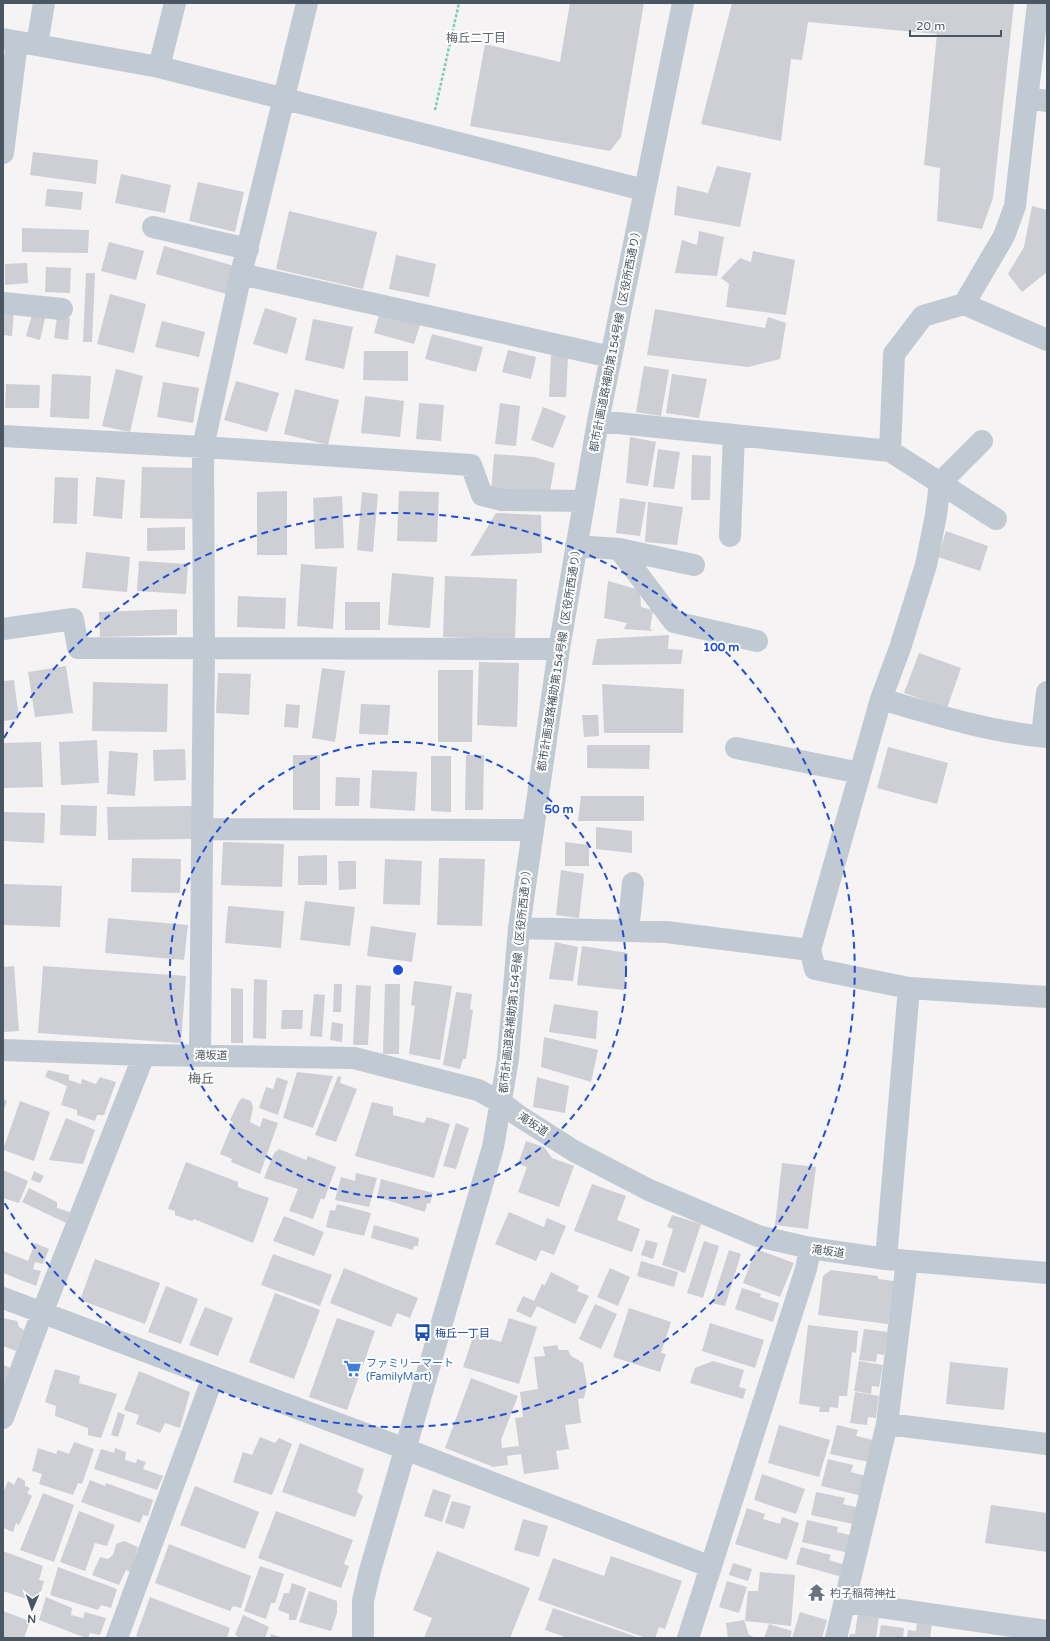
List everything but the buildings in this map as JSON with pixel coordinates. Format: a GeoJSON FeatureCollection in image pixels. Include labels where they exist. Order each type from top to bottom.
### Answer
{"type":"FeatureCollection","features":[{"type":"Feature","properties":{"kind":"street"},"geometry":{"type":"LineString","coordinates":[[3,153],[19,42],[44,3]]}},
{"type":"Feature","properties":{"kind":"street"},"geometry":{"type":"LineString","coordinates":[[159,67],[175,3]]}},
{"type":"Feature","properties":{"kind":"street"},"geometry":{"type":"LineString","coordinates":[[200,1055],[204,647],[203,447],[241,274],[307,3]]}},
{"type":"Feature","properties":{"kind":"street","name":"都市計画道路補助第154号線（区役所西通り）"},"geometry":{"type":"LineString","coordinates":[[363,1638],[363,1602],[368,1574],[406,1449],[493,1147],[502,1103],[513,1013],[518,928],[559,649],[598,421],[683,3]]}},
{"type":"Feature","properties":{"kind":"street"},"geometry":{"type":"LineString","coordinates":[[964,304],[1004,236],[1015,206],[1037,100],[1038,3]]}},
{"type":"Feature","properties":{"kind":"street"},"geometry":{"type":"LineString","coordinates":[[19,42],[159,67],[644,190]]}},
{"type":"Feature","properties":{"kind":"street"},"geometry":{"type":"LineString","coordinates":[[153,227],[248,249]]}},
{"type":"Feature","properties":{"kind":"street"},"geometry":{"type":"LineString","coordinates":[[241,274],[611,357]]}},
{"type":"Feature","properties":{"kind":"street"},"geometry":{"type":"LineString","coordinates":[[3,303],[62,309]]}},
{"type":"Feature","properties":{"kind":"street"},"geometry":{"type":"LineString","coordinates":[[890,451],[894,354],[923,316],[964,304],[1047,340]]}},
{"type":"Feature","properties":{"kind":"street"},"geometry":{"type":"LineString","coordinates":[[598,421],[890,451],[996,519]]}},
{"type":"Feature","properties":{"kind":"street"},"geometry":{"type":"LineString","coordinates":[[730,536],[734,435]]}},
{"type":"Feature","properties":{"kind":"street"},"geometry":{"type":"LineString","coordinates":[[3,436],[203,447],[471,465],[482,495],[502,500],[584,501]]}},
{"type":"Feature","properties":{"kind":"street"},"geometry":{"type":"LineString","coordinates":[[982,441],[940,483],[936,515],[926,565],[900,648],[881,699],[810,950],[815,969],[909,988],[1047,997]]}},
{"type":"Feature","properties":{"kind":"street"},"geometry":{"type":"LineString","coordinates":[[576,546],[620,549],[694,565]]}},
{"type":"Feature","properties":{"kind":"street"},"geometry":{"type":"LineString","coordinates":[[620,549],[674,622],[757,641]]}},
{"type":"Feature","properties":{"kind":"street"},"geometry":{"type":"LineString","coordinates":[[3,629],[73,620],[78,648],[204,647],[559,649]]}},
{"type":"Feature","properties":{"kind":"street"},"geometry":{"type":"LineString","coordinates":[[881,699],[956,721],[1044,737],[1047,692]]}},
{"type":"Feature","properties":{"kind":"street"},"geometry":{"type":"LineString","coordinates":[[736,748],[860,773]]}},
{"type":"Feature","properties":{"kind":"street"},"geometry":{"type":"LineString","coordinates":[[202,829],[533,830]]}},
{"type":"Feature","properties":{"kind":"street"},"geometry":{"type":"LineString","coordinates":[[628,931],[633,883]]}},
{"type":"Feature","properties":{"kind":"street"},"geometry":{"type":"LineString","coordinates":[[518,928],[666,932],[810,950]]}},
{"type":"Feature","properties":{"kind":"street"},"geometry":{"type":"LineString","coordinates":[[886,1259],[909,988]]}},
{"type":"Feature","properties":{"kind":"street","name":"滝坂道"},"geometry":{"type":"LineString","coordinates":[[3,1050],[144,1055],[354,1058],[478,1090],[502,1103],[519,1116],[574,1150],[649,1190],[758,1236],[810,1248],[886,1259],[1047,1273]]}},
{"type":"Feature","properties":{"kind":"street"},"geometry":{"type":"LineString","coordinates":[[3,1418],[42,1313],[144,1055]]}},
{"type":"Feature","properties":{"kind":"street"},"geometry":{"type":"LineString","coordinates":[[688,1638],[806,1269],[810,1248]]}},
{"type":"Feature","properties":{"kind":"street"},"geometry":{"type":"LineString","coordinates":[[836,1638],[846,1602],[887,1424],[908,1260]]}},
{"type":"Feature","properties":{"kind":"street"},"geometry":{"type":"LineString","coordinates":[[3,1298],[406,1449],[711,1567]]}},
{"type":"Feature","properties":{"kind":"street"},"geometry":{"type":"LineString","coordinates":[[117,1638],[213,1377]]}},
{"type":"Feature","properties":{"kind":"street"},"geometry":{"type":"LineString","coordinates":[[887,1424],[1047,1444]]}},
{"type":"Feature","properties":{"kind":"street"},"geometry":{"type":"LineString","coordinates":[[846,1602],[1047,1631]]}},
{"type":"Feature","properties":{"kind":"path"},"geometry":{"type":"LineString","coordinates":[[429,136],[459,3]]}},
{"type":"Feature","properties":{"kind":"place","name":"梅丘一丁目"},"geometry":{"type":"Point","coordinates":[422,1333]}},
{"type":"Feature","properties":{"kind":"place","name":"ファミリーマート (FamilyMart)"},"geometry":{"type":"Point","coordinates":[353,1369]}},
{"type":"Feature","properties":{"kind":"place","name":"杓子稲荷神社"},"geometry":{"type":"Point","coordinates":[817,1593]}},
{"type":"Feature","properties":{"kind":"district","name":"梅丘二丁目"},"geometry":{"type":"Point","coordinates":[476,38]}},
{"type":"Feature","properties":{"kind":"district","name":"梅丘"},"geometry":{"type":"Point","coordinates":[201,1078]}}]}
